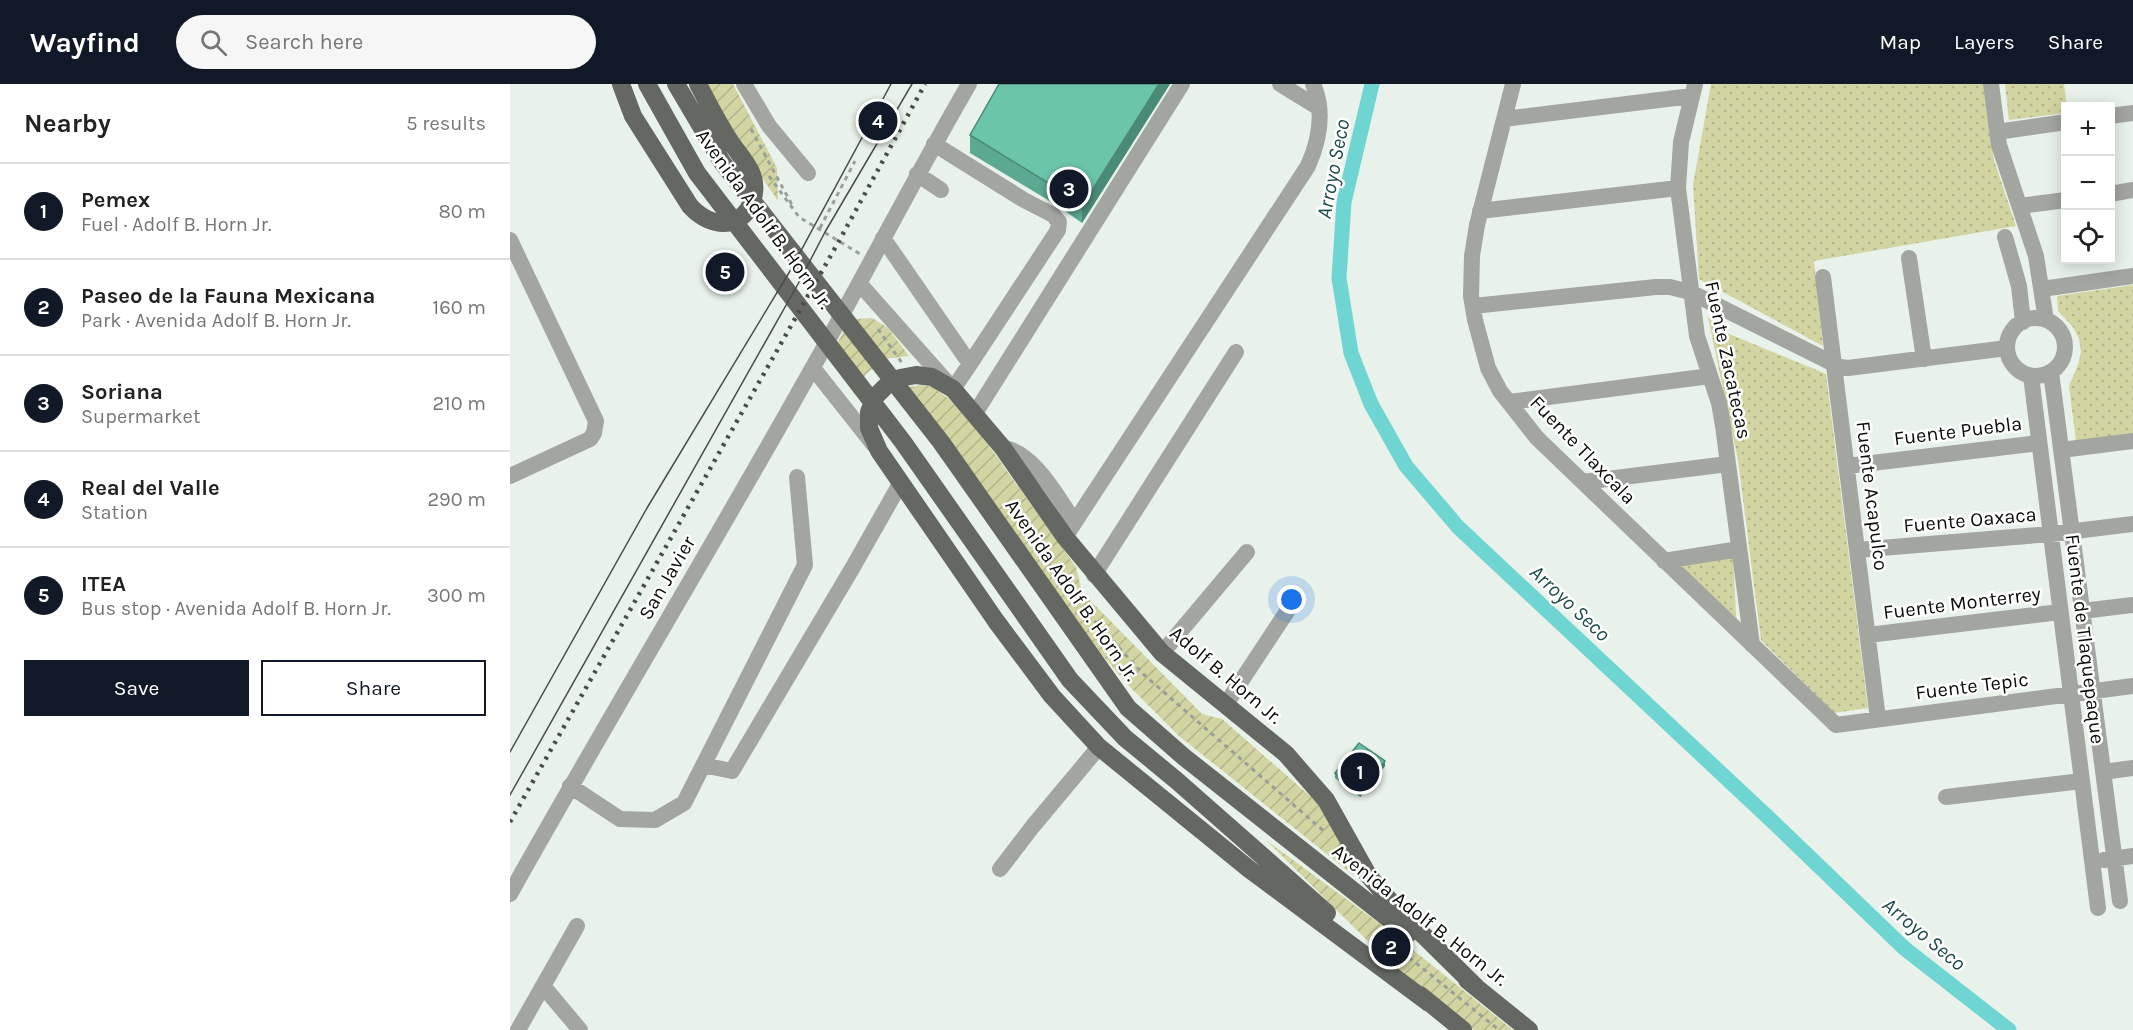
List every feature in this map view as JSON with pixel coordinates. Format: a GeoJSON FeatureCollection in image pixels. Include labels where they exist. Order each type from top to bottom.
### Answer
{"type":"FeatureCollection","features":[{"type":"Feature","properties":{"kind":"main road"},"geometry":{"type":"LineString","coordinates":[[621,84],[633,116],[690,206],[697,214],[708,220],[721,223],[732,222],[750,208],[754,198],[752,174],[730,141],[698,84]]}},
{"type":"Feature","properties":{"kind":"main road","name":"Avenida Adolf B. Horn Jr."},"geometry":{"type":"LineString","coordinates":[[647,84],[697,173],[903,442],[1078,688],[1125,738],[1176,780],[1456,1028]]}},
{"type":"Feature","properties":{"kind":"main road","name":"Avenida Adolf B. Horn Jr."},"geometry":{"type":"LineString","coordinates":[[676,84],[722,162],[941,442],[1128,708],[1184,757],[1529,1030]]}},
{"type":"Feature","properties":{"kind":"main road","name":"Adolf B. Horn Jr."},"geometry":{"type":"LineString","coordinates":[[1429,1003],[1249,869],[1099,747],[1045,687],[996,621],[879,451],[869,428],[869,412],[875,398],[886,386],[900,378],[916,375],[932,377],[953,389],[1003,448],[1065,537],[1094,574],[1162,653],[1286,754],[1326,800],[1368,875],[1398,910],[1476,987]]}},
{"type":"Feature","properties":{"kind":"street"},"geometry":{"type":"LineString","coordinates":[[744,84],[769,126],[808,173]]}},
{"type":"Feature","properties":{"kind":"street","name":"San Javier"},"geometry":{"type":"LineString","coordinates":[[510,894],[570,786],[813,368],[917,174],[969,84]]}},
{"type":"Feature","properties":{"kind":"street"},"geometry":{"type":"LineString","coordinates":[[974,415],[1182,84]]}},
{"type":"Feature","properties":{"kind":"street"},"geometry":{"type":"LineString","coordinates":[[1280,84],[1319,108]]}},
{"type":"Feature","properties":{"kind":"street"},"geometry":{"type":"LineString","coordinates":[[1065,537],[1308,166],[1316,141],[1319,108],[1313,84]]}},
{"type":"Feature","properties":{"kind":"street","name":"Fuente Tlaxcala"},"geometry":{"type":"LineString","coordinates":[[1513,84],[1480,211],[1473,256],[1471,296],[1488,368],[1509,402],[1537,438],[1836,725],[1878,719]]}},
{"type":"Feature","properties":{"kind":"street"},"geometry":{"type":"LineString","coordinates":[[1991,84],[1997,132],[2005,164],[2036,256],[2046,320]]}},
{"type":"Feature","properties":{"kind":"street"},"geometry":{"type":"LineString","coordinates":[[1504,119],[1693,90]]}},
{"type":"Feature","properties":{"kind":"street","name":"Fuente Zacatecas"},"geometry":{"type":"LineString","coordinates":[[1693,90],[1681,142],[1678,188],[1697,336],[1719,404],[1752,645]]}},
{"type":"Feature","properties":{"kind":"street"},"geometry":{"type":"LineString","coordinates":[[2115,115],[2133,113]]}},
{"type":"Feature","properties":{"kind":"street"},"geometry":{"type":"LineString","coordinates":[[1997,132],[2061,123]]}},
{"type":"Feature","properties":{"kind":"street"},"geometry":{"type":"LineString","coordinates":[[934,144],[1053,216],[1059,222],[1058,230],[953,389]]}},
{"type":"Feature","properties":{"kind":"street"},"geometry":{"type":"LineString","coordinates":[[917,174],[941,190]]}},
{"type":"Feature","properties":{"kind":"street"},"geometry":{"type":"LineString","coordinates":[[1480,211],[1678,188]]}},
{"type":"Feature","properties":{"kind":"street"},"geometry":{"type":"LineString","coordinates":[[2115,193],[2133,190]]}},
{"type":"Feature","properties":{"kind":"street"},"geometry":{"type":"LineString","coordinates":[[2020,207],[2061,201]]}},
{"type":"Feature","properties":{"kind":"street"},"geometry":{"type":"LineString","coordinates":[[2005,237],[2019,286],[2023,322]]}},
{"type":"Feature","properties":{"kind":"street"},"geometry":{"type":"LineString","coordinates":[[883,238],[970,364]]}},
{"type":"Feature","properties":{"kind":"street"},"geometry":{"type":"LineString","coordinates":[[510,240],[596,420],[594,433],[590,439],[510,476]]}},
{"type":"Feature","properties":{"kind":"street"},"geometry":{"type":"LineString","coordinates":[[1910,258],[1924,359]]}},
{"type":"Feature","properties":{"kind":"street"},"geometry":{"type":"LineString","coordinates":[[2042,289],[2133,276]]}},
{"type":"Feature","properties":{"kind":"street","name":"Fuente Acapulco"},"geometry":{"type":"LineString","coordinates":[[1823,277],[1878,719]]}},
{"type":"Feature","properties":{"kind":"street","name":"Adolf B. Horn Jr."},"geometry":{"type":"LineString","coordinates":[[859,283],[953,389]]}},
{"type":"Feature","properties":{"kind":"street"},"geometry":{"type":"LineString","coordinates":[[1473,306],[1670,287],[1690,292],[1834,364],[1848,368],[2007,348]]}},
{"type":"Feature","properties":{"kind":"street"},"geometry":{"type":"LineString","coordinates":[[2046,320],[2061,331],[2066,349],[2059,366],[2045,375],[2031,376],[2014,366],[2007,348],[2012,333],[2023,322],[2046,320]]}},
{"type":"Feature","properties":{"kind":"street"},"geometry":{"type":"LineString","coordinates":[[1094,574],[1236,352]]}},
{"type":"Feature","properties":{"kind":"street","name":"Adolf B. Horn Jr."},"geometry":{"type":"LineString","coordinates":[[813,368],[879,451]]}},
{"type":"Feature","properties":{"kind":"street","name":"Fuente de Tlaquepaque"},"geometry":{"type":"LineString","coordinates":[[2051,372],[2120,900]]}},
{"type":"Feature","properties":{"kind":"street"},"geometry":{"type":"LineString","coordinates":[[1509,402],[1710,376]]}},
{"type":"Feature","properties":{"kind":"street","name":"Fuente de Tlaquepaque"},"geometry":{"type":"LineString","coordinates":[[2031,376],[2098,908]]}},
{"type":"Feature","properties":{"kind":"street"},"geometry":{"type":"LineString","coordinates":[[2061,450],[2133,441]]}},
{"type":"Feature","properties":{"kind":"street","name":"Fuente Puebla"},"geometry":{"type":"LineString","coordinates":[[1847,466],[2039,443]]}},
{"type":"Feature","properties":{"kind":"street"},"geometry":{"type":"LineString","coordinates":[[1003,448],[1014,450],[1029,461],[1074,521]]}},
{"type":"Feature","properties":{"kind":"street"},"geometry":{"type":"LineString","coordinates":[[1583,482],[1728,464]]}},
{"type":"Feature","properties":{"kind":"street"},"geometry":{"type":"LineString","coordinates":[[570,786],[620,819],[655,820],[684,803],[805,565],[797,477]]}},
{"type":"Feature","properties":{"kind":"street"},"geometry":{"type":"LineString","coordinates":[[703,765],[732,771],[900,484]]}},
{"type":"Feature","properties":{"kind":"street","name":"Fuente Oaxaca"},"geometry":{"type":"LineString","coordinates":[[1857,550],[2051,534],[2133,524]]}},
{"type":"Feature","properties":{"kind":"street"},"geometry":{"type":"LineString","coordinates":[[1664,561],[1739,549]]}},
{"type":"Feature","properties":{"kind":"street"},"geometry":{"type":"LineString","coordinates":[[1162,653],[1247,552]]}},
{"type":"Feature","properties":{"kind":"street"},"geometry":{"type":"LineString","coordinates":[[2082,611],[2133,605]]}},
{"type":"Feature","properties":{"kind":"street"},"geometry":{"type":"LineString","coordinates":[[1226,704],[1288,610]]}},
{"type":"Feature","properties":{"kind":"street","name":"Fuente Monterrey"},"geometry":{"type":"LineString","coordinates":[[1868,635],[2061,612]]}},
{"type":"Feature","properties":{"kind":"street","name":"Fuente Tepic"},"geometry":{"type":"LineString","coordinates":[[1878,719],[2133,686]]}},
{"type":"Feature","properties":{"kind":"street"},"geometry":{"type":"LineString","coordinates":[[1000,869],[1099,747]]}},
{"type":"Feature","properties":{"kind":"street"},"geometry":{"type":"LineString","coordinates":[[2103,772],[2133,768]]}},
{"type":"Feature","properties":{"kind":"street"},"geometry":{"type":"LineString","coordinates":[[1946,797],[2082,781]]}},
{"type":"Feature","properties":{"kind":"street"},"geometry":{"type":"LineString","coordinates":[[2092,862],[2133,856]]}},
{"type":"Feature","properties":{"kind":"street"},"geometry":{"type":"LineString","coordinates":[[518,1030],[577,926]]}},
{"type":"Feature","properties":{"kind":"street"},"geometry":{"type":"LineString","coordinates":[[543,986],[580,1030]]}},
{"type":"Feature","properties":{"kind":"path"},"geometry":{"type":"LineString","coordinates":[[747,121],[799,217]]}},
{"type":"Feature","properties":{"kind":"path"},"geometry":{"type":"LineString","coordinates":[[819,229],[855,161]]}},
{"type":"Feature","properties":{"kind":"path"},"geometry":{"type":"LineString","coordinates":[[1391,943],[1499,1030]]}},
{"type":"Feature","properties":{"kind":"green space"},"geometry":{"type":"Polygon","coordinates":[[[704,84],[733,84],[777,168],[778,201],[739,144],[704,84]]]}},
{"type":"Feature","properties":{"kind":"green space"},"geometry":{"type":"Polygon","coordinates":[[[1711,84],[1983,84],[1994,160],[2016,226],[1814,261],[1823,346],[1699,279],[1693,185],[1711,84]]]}},
{"type":"Feature","properties":{"kind":"green space"},"geometry":{"type":"Polygon","coordinates":[[[2005,84],[2064,84],[2066,102],[2061,102],[2061,114],[2009,120],[2005,84]]]}},
{"type":"Feature","properties":{"kind":"green space"},"geometry":{"type":"Polygon","coordinates":[[[2133,285],[2133,433],[2076,441],[2069,386],[2081,352],[2079,339],[2073,327],[2058,311],[2057,296],[2133,285]]]}},
{"type":"Feature","properties":{"kind":"green space"},"geometry":{"type":"Polygon","coordinates":[[[1708,317],[1727,333],[1826,374],[1868,708],[1834,713],[1761,640],[1738,460],[1708,317]]]}},
{"type":"Feature","properties":{"kind":"green space"},"geometry":{"type":"Polygon","coordinates":[[[872,318],[888,328],[909,356],[884,359],[865,375],[856,396],[833,364],[834,357],[837,345],[850,324],[855,319],[872,318]]]}},
{"type":"Feature","properties":{"kind":"green space"},"geometry":{"type":"Polygon","coordinates":[[[921,385],[933,387],[949,399],[977,429],[1076,567],[1082,592],[1202,714],[1222,719],[1317,802],[1358,870],[1353,875],[1179,736],[1132,689],[1103,656],[908,387],[921,385]]]}},
{"type":"Feature","properties":{"kind":"green space"},"geometry":{"type":"Polygon","coordinates":[[[1733,556],[1736,614],[1737,623],[1675,563],[1733,556]]]}},
{"type":"Feature","properties":{"kind":"green space"},"geometry":{"type":"Polygon","coordinates":[[[1266,840],[1387,929],[1513,1030],[1474,1030],[1391,964],[1266,840]]]}},
{"type":"Feature","properties":{"kind":"building"},"geometry":{"type":"Polygon","coordinates":[[[999,84],[1159,84],[1082,206],[970,135],[999,84]]]}},
{"type":"Feature","properties":{"kind":"building"},"geometry":{"type":"Polygon","coordinates":[[[1359,743],[1385,761],[1360,792],[1335,773],[1359,743]]]}},
{"type":"Feature","properties":{"kind":"waterway","name":"Arroyo Seco"},"geometry":{"type":"LineString","coordinates":[[1372,84],[1344,202],[1339,278],[1351,353],[1371,404],[1406,466],[1458,527],[1904,948],[2009,1030]]}},
{"type":"Feature","properties":{"kind":"tram line"},"geometry":{"type":"LineString","coordinates":[[510,752],[647,508],[790,271],[891,84]]}},
{"type":"Feature","properties":{"kind":"tram line"},"geometry":{"type":"LineString","coordinates":[[510,795],[798,284],[825,232],[912,84]]}},
{"type":"Feature","properties":{"kind":"railway"},"geometry":{"type":"LineString","coordinates":[[510,822],[839,241],[925,84]]}},
{"type":"Feature","properties":{"kind":"place","name":"Real del Valle"},"geometry":{"type":"Point","coordinates":[878,121]}},
{"type":"Feature","properties":{"kind":"place","name":"Soriana"},"geometry":{"type":"Point","coordinates":[1069,189]}},
{"type":"Feature","properties":{"kind":"place","name":"ITEA"},"geometry":{"type":"Point","coordinates":[725,272]}},
{"type":"Feature","properties":{"kind":"place","name":"Pemex"},"geometry":{"type":"Point","coordinates":[1360,772]}},
{"type":"Feature","properties":{"kind":"place","name":"Paseo de la Fauna Mexicana"},"geometry":{"type":"Point","coordinates":[1391,947]}}]}
